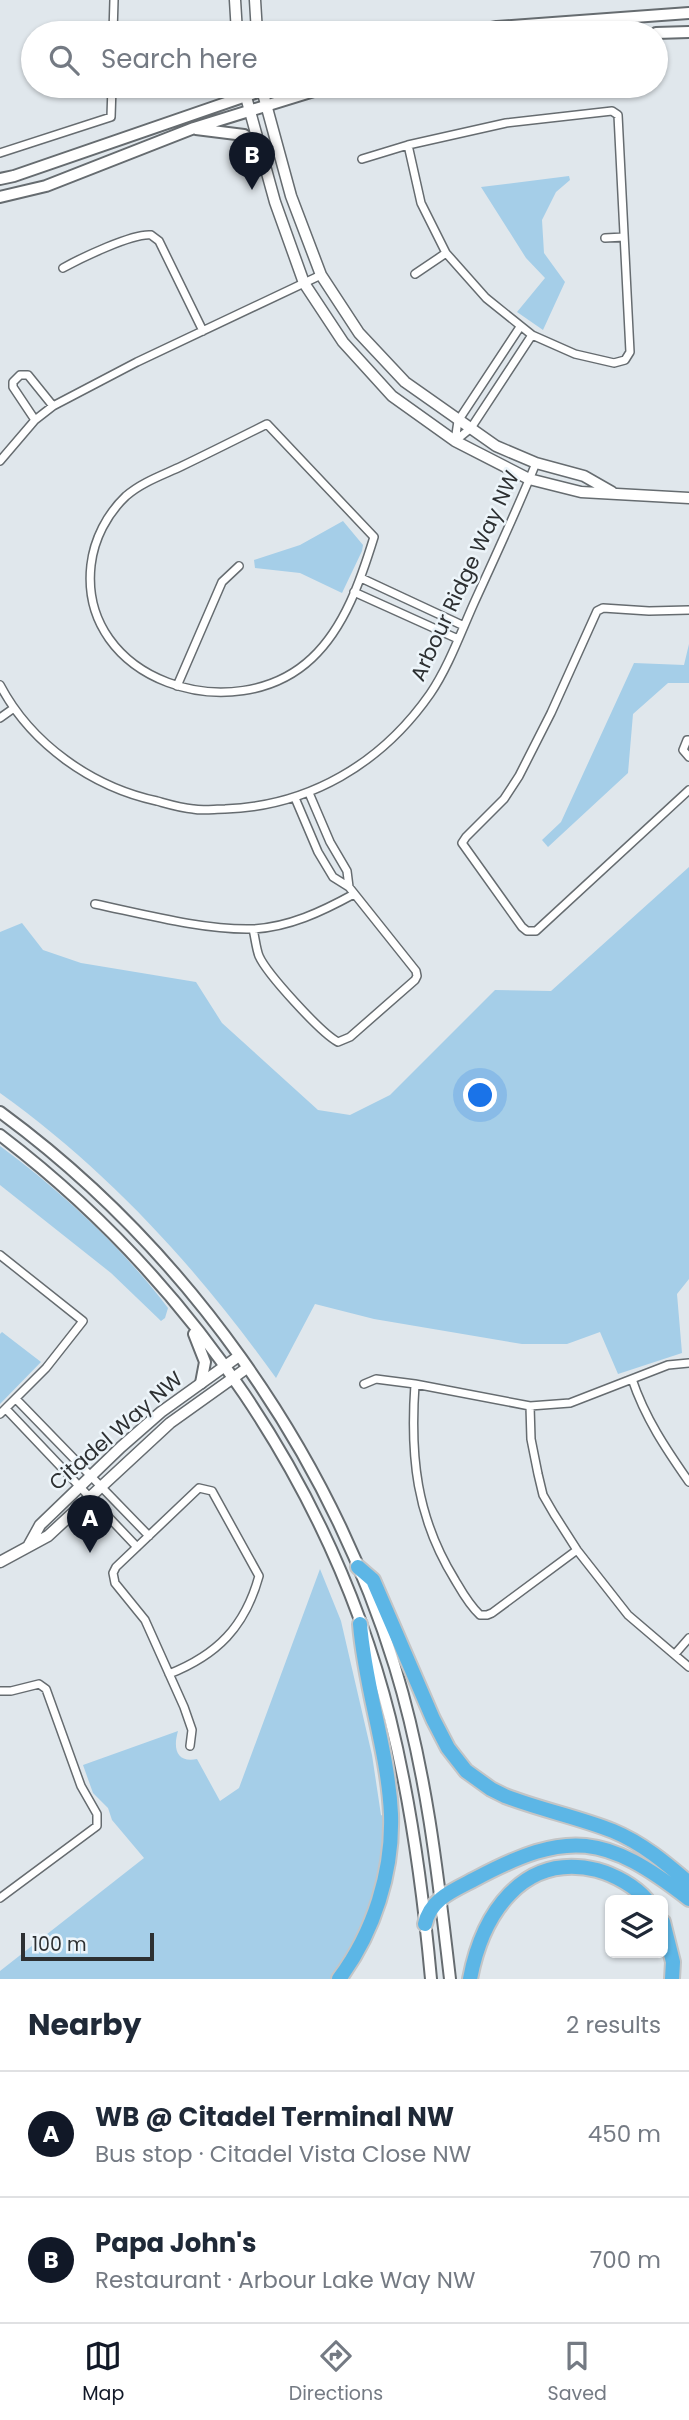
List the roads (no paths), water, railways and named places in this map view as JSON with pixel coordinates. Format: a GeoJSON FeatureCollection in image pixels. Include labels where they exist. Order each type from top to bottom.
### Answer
{"type":"FeatureCollection","features":[{"type":"Feature","properties":{"kind":"highway"},"geometry":{"type":"LineString","coordinates":[[358,1567],[373,1580],[442,1738],[466,1771],[505,1796],[614,1831],[634,1841],[652,1852],[689,1883]]}},
{"type":"Feature","properties":{"kind":"highway"},"geometry":{"type":"LineString","coordinates":[[339,1979],[355,1956],[373,1919],[385,1875],[390,1842],[391,1813],[362,1652],[360,1624]]}},
{"type":"Feature","properties":{"kind":"highway"},"geometry":{"type":"LineString","coordinates":[[425,1923],[429,1912],[440,1899],[519,1857],[555,1846],[589,1846],[624,1856],[663,1879],[689,1899]]}},
{"type":"Feature","properties":{"kind":"highway"},"geometry":{"type":"LineString","coordinates":[[470,1979],[481,1936],[495,1910],[515,1888],[529,1878],[557,1868],[590,1869],[619,1878],[641,1895]]}},
{"type":"Feature","properties":{"kind":"highway"},"geometry":{"type":"LineString","coordinates":[[668,1942],[673,1962],[672,1979]]}},
{"type":"Feature","properties":{"kind":"main road"},"geometry":{"type":"LineString","coordinates":[[579,21],[689,13]]}},
{"type":"Feature","properties":{"kind":"main road"},"geometry":{"type":"LineString","coordinates":[[668,33],[689,32]]}},
{"type":"Feature","properties":{"kind":"main road"},"geometry":{"type":"LineString","coordinates":[[0,179],[26,172],[225,98]]}},
{"type":"Feature","properties":{"kind":"main road"},"geometry":{"type":"LineString","coordinates":[[0,197],[46,186],[194,128],[289,98]]}},
{"type":"Feature","properties":{"kind":"main road"},"geometry":{"type":"LineString","coordinates":[[194,128],[244,135],[258,144]]}},
{"type":"Feature","properties":{"kind":"main road"},"geometry":{"type":"LineString","coordinates":[[0,1112],[67,1165],[115,1210],[169,1267],[239,1356],[329,1504],[358,1567],[394,1667],[416,1750],[450,1979]]}},
{"type":"Feature","properties":{"kind":"main road"},"geometry":{"type":"LineString","coordinates":[[0,1135],[91,1211],[186,1315],[232,1378],[284,1459],[314,1514],[339,1566],[389,1716],[401,1765],[416,1854],[431,1979]]}},
{"type":"Feature","properties":{"kind":"main road"},"geometry":{"type":"LineString","coordinates":[[186,1315],[205,1362],[201,1383]]}},
{"type":"Feature","properties":{"kind":"street"},"geometry":{"type":"LineString","coordinates":[[113,21],[114,0]]}},
{"type":"Feature","properties":{"kind":"street"},"geometry":{"type":"LineString","coordinates":[[235,0],[236,21]]}},
{"type":"Feature","properties":{"kind":"street"},"geometry":{"type":"LineString","coordinates":[[255,0],[256,21]]}},
{"type":"Feature","properties":{"kind":"street"},"geometry":{"type":"LineString","coordinates":[[0,153],[111,117],[112,98]]}},
{"type":"Feature","properties":{"kind":"street"},"geometry":{"type":"LineString","coordinates":[[246,98],[275,202],[304,283],[343,342],[392,396],[455,441],[529,480],[581,492],[689,498]]}},
{"type":"Feature","properties":{"kind":"street"},"geometry":{"type":"LineString","coordinates":[[263,98],[291,196],[321,275],[359,333],[405,382],[496,446],[536,463],[584,476],[613,492]]}},
{"type":"Feature","properties":{"kind":"street"},"geometry":{"type":"LineString","coordinates":[[362,159],[408,145],[506,123],[612,111],[618,115],[630,352],[625,360],[614,363],[575,354],[531,335],[486,298],[446,253],[421,203],[408,145]]}},
{"type":"Feature","properties":{"kind":"street"},"geometry":{"type":"LineString","coordinates":[[275,202],[291,196]]}},
{"type":"Feature","properties":{"kind":"street"},"geometry":{"type":"LineString","coordinates":[[63,268],[83,257],[151,235],[159,241],[203,331]]}},
{"type":"Feature","properties":{"kind":"street"},"geometry":{"type":"LineString","coordinates":[[605,238],[624,237]]}},
{"type":"Feature","properties":{"kind":"street"},"geometry":{"type":"LineString","coordinates":[[415,274],[446,253]]}},
{"type":"Feature","properties":{"kind":"street"},"geometry":{"type":"LineString","coordinates":[[0,461],[34,420],[53,406],[137,362],[321,275]]}},
{"type":"Feature","properties":{"kind":"street"},"geometry":{"type":"LineString","coordinates":[[455,441],[458,421],[520,327]]}},
{"type":"Feature","properties":{"kind":"street"},"geometry":{"type":"LineString","coordinates":[[455,441],[471,428],[531,335]]}},
{"type":"Feature","properties":{"kind":"street"},"geometry":{"type":"LineString","coordinates":[[34,420],[13,387],[13,382],[20,375],[29,375],[53,406]]}},
{"type":"Feature","properties":{"kind":"street"},"geometry":{"type":"LineString","coordinates":[[267,424],[374,537],[362,578],[333,633],[312,658],[286,677],[256,689],[225,694],[200,693],[177,686],[152,677],[133,664],[109,639],[94,610],[89,581],[92,555],[99,533],[127,495],[147,481],[267,424]]}},
{"type":"Feature","properties":{"kind":"street","name":"Arbour Ridge Way NW"},"geometry":{"type":"LineString","coordinates":[[0,684],[3,699],[48,746],[85,774],[140,798],[193,810],[248,808],[309,793],[345,776],[394,736],[430,693],[464,626],[536,463]]}},
{"type":"Feature","properties":{"kind":"street"},"geometry":{"type":"LineString","coordinates":[[177,686],[222,582],[239,566]]}},
{"type":"Feature","properties":{"kind":"street"},"geometry":{"type":"LineString","coordinates":[[362,578],[464,626]]}},
{"type":"Feature","properties":{"kind":"street"},"geometry":{"type":"LineString","coordinates":[[355,592],[458,639]]}},
{"type":"Feature","properties":{"kind":"street"},"geometry":{"type":"LineString","coordinates":[[689,610],[603,608],[597,611],[519,775],[503,799],[463,843],[522,928],[532,932],[689,790]]}},
{"type":"Feature","properties":{"kind":"street"},"geometry":{"type":"LineString","coordinates":[[0,718],[14,708]]}},
{"type":"Feature","properties":{"kind":"street"},"geometry":{"type":"LineString","coordinates":[[689,740],[683,751],[689,757]]}},
{"type":"Feature","properties":{"kind":"street"},"geometry":{"type":"LineString","coordinates":[[309,793],[330,842],[347,871],[351,890]]}},
{"type":"Feature","properties":{"kind":"street"},"geometry":{"type":"LineString","coordinates":[[253,929],[259,956],[279,982],[334,1040],[343,1041],[350,1037],[415,981],[417,976],[416,971],[351,890],[333,877],[318,852],[295,798]]}},
{"type":"Feature","properties":{"kind":"street"},"geometry":{"type":"LineString","coordinates":[[95,904],[171,920],[253,929],[300,919],[328,908],[351,890]]}},
{"type":"Feature","properties":{"kind":"street"},"geometry":{"type":"LineString","coordinates":[[0,1255],[83,1321],[47,1368],[3,1412],[137,1547]]}},
{"type":"Feature","properties":{"kind":"street","name":"Citadel Way NW"},"geometry":{"type":"LineString","coordinates":[[29,1546],[40,1525],[90,1476],[161,1412],[239,1356]]}},
{"type":"Feature","properties":{"kind":"street"},"geometry":{"type":"LineString","coordinates":[[364,1384],[376,1378],[530,1406],[570,1403],[668,1365],[689,1363]]}},
{"type":"Feature","properties":{"kind":"street","name":"Citadel Way NW"},"geometry":{"type":"LineString","coordinates":[[0,1562],[48,1536],[170,1423],[247,1368]]}},
{"type":"Feature","properties":{"kind":"street"},"geometry":{"type":"LineString","coordinates":[[632,1379],[642,1409],[689,1482]]}},
{"type":"Feature","properties":{"kind":"street"},"geometry":{"type":"LineString","coordinates":[[415,1384],[413,1451],[422,1503],[444,1562],[474,1610],[480,1615],[492,1613],[577,1550]]}},
{"type":"Feature","properties":{"kind":"street"},"geometry":{"type":"LineString","coordinates":[[16,1399],[149,1536]]}},
{"type":"Feature","properties":{"kind":"street"},"geometry":{"type":"LineString","coordinates":[[530,1406],[531,1439],[543,1495],[577,1550],[628,1615],[689,1667]]}},
{"type":"Feature","properties":{"kind":"street"},"geometry":{"type":"LineString","coordinates":[[169,1674],[194,1664],[221,1644],[239,1623],[254,1595],[260,1576],[212,1491],[199,1488],[116,1567],[113,1573],[115,1583],[145,1620],[192,1730],[190,1746]]}},
{"type":"Feature","properties":{"kind":"street"},"geometry":{"type":"LineString","coordinates":[[675,1654],[689,1638]]}},
{"type":"Feature","properties":{"kind":"street"},"geometry":{"type":"LineString","coordinates":[[0,1690],[11,1691],[39,1684],[46,1689],[81,1786],[97,1814],[97,1826],[1,1894]]}},
{"type":"Feature","properties":{"kind":"place","name":"Papa John's"},"geometry":{"type":"Point","coordinates":[252,190]}},
{"type":"Feature","properties":{"kind":"place","name":"WB @ Citadel Terminal NW"},"geometry":{"type":"Point","coordinates":[90,1553]}}]}
